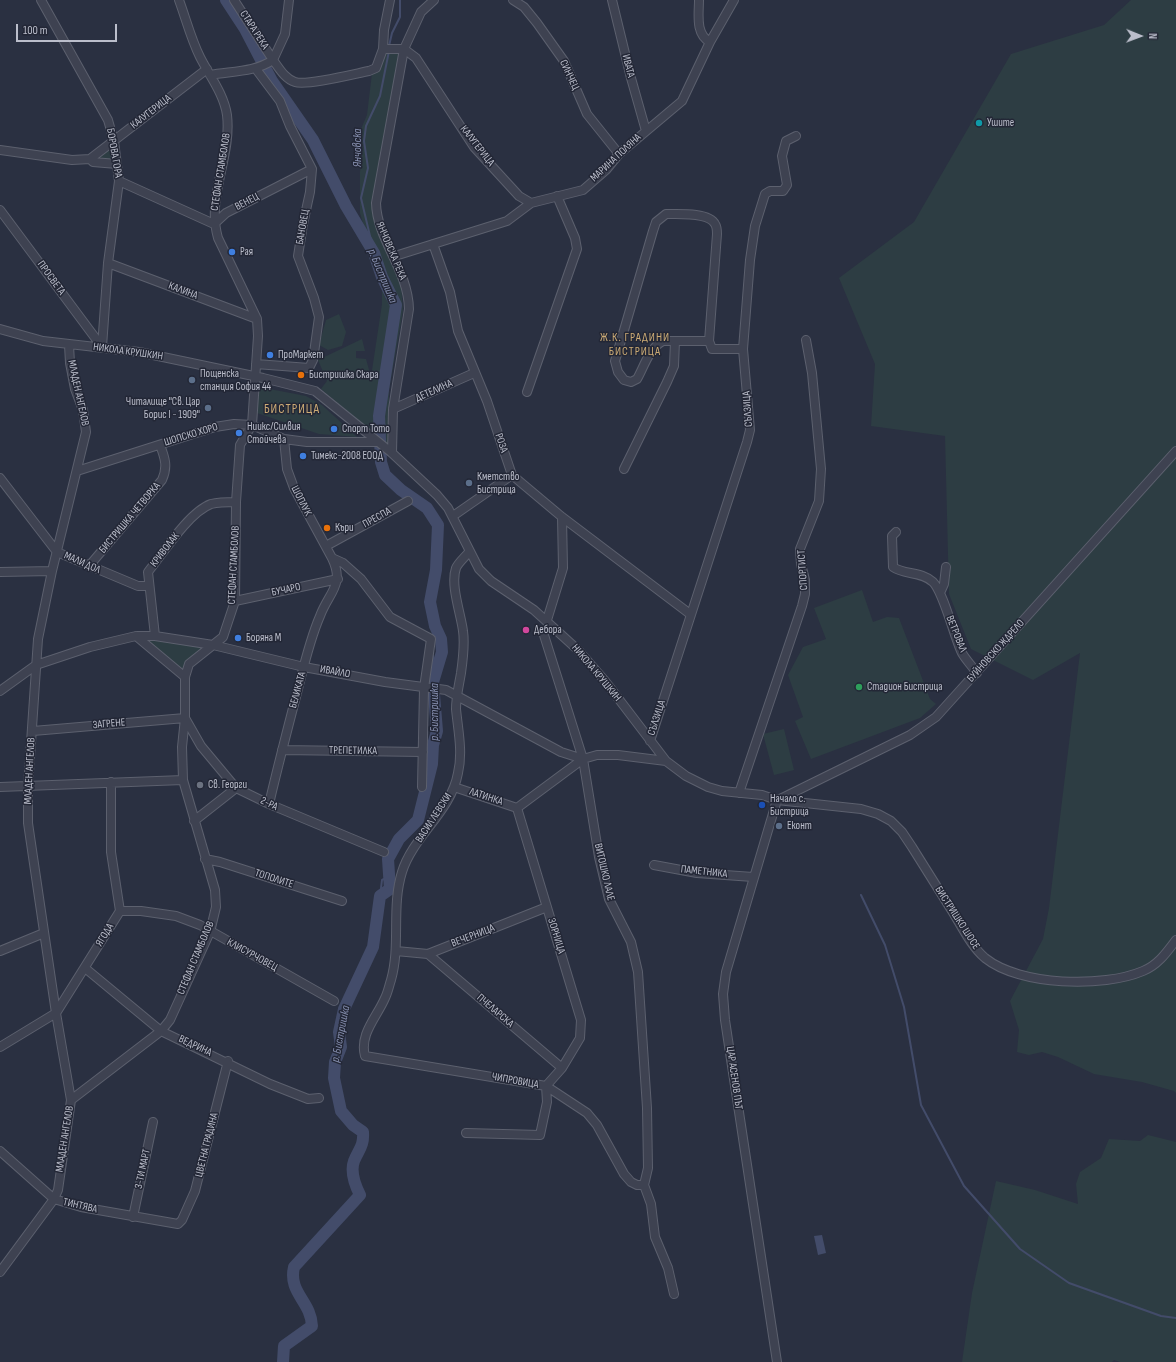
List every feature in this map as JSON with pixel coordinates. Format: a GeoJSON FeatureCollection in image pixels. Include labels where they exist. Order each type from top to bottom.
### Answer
{"type":"FeatureCollection","features":[{"type":"Feature","properties":{"kind":"street","name":"БОРОВА ГОРА"},"geometry":{"type":"LineString","coordinates":[[41,0],[108,120],[114,141],[119,181],[108,263],[102,347]]}},
{"type":"Feature","properties":{"kind":"street","name":"СТЕФАН СТАМБОЛОВ"},"geometry":{"type":"LineString","coordinates":[[71,1100],[161,1031],[170,1020],[210,932],[216,907],[215,890],[183,780],[182,747],[185,718],[185,676],[189,664],[223,637],[235,601],[236,502],[240,445],[252,425],[257,319],[218,238],[214,224],[214,206],[226,144],[227,114],[209,72],[200,56],[179,0]]}},
{"type":"Feature","properties":{"kind":"street","name":"СТАРА РЕКА"},"geometry":{"type":"LineString","coordinates":[[234,0],[273,60]]}},
{"type":"Feature","properties":{"kind":"street"},"geometry":{"type":"LineString","coordinates":[[209,72],[256,69],[273,60],[285,34],[289,0]]}},
{"type":"Feature","properties":{"kind":"street"},"geometry":{"type":"LineString","coordinates":[[273,60],[285,76],[295,82],[306,83],[369,71],[376,68],[386,49],[384,30],[390,0]]}},
{"type":"Feature","properties":{"kind":"street","name":"ЯНЧОВСКА РЕКА"},"geometry":{"type":"LineString","coordinates":[[390,452],[393,409],[410,308],[409,296],[405,282],[376,215],[376,203],[402,49],[421,12],[434,0]]}},
{"type":"Feature","properties":{"kind":"street","name":"СИНЧЕЦ"},"geometry":{"type":"LineString","coordinates":[[513,0],[524,7],[564,61],[587,114],[619,154]]}},
{"type":"Feature","properties":{"kind":"street","name":"ИВАТА"},"geometry":{"type":"LineString","coordinates":[[612,0],[631,78],[646,130]]}},
{"type":"Feature","properties":{"kind":"street"},"geometry":{"type":"LineString","coordinates":[[699,0],[699,27],[705,39],[710,42]]}},
{"type":"Feature","properties":{"kind":"street","name":"МАРИНА ПОЛЯНА"},"geometry":{"type":"LineString","coordinates":[[395,256],[507,221],[531,202],[583,190],[606,170],[619,154],[682,101],[710,42],[734,0]]}},
{"type":"Feature","properties":{"kind":"street"},"geometry":{"type":"LineString","coordinates":[[386,49],[402,49]]}},
{"type":"Feature","properties":{"kind":"street","name":"КАЛУГЕРИЦА"},"geometry":{"type":"LineString","coordinates":[[402,49],[416,58],[474,147],[519,196],[531,202]]}},
{"type":"Feature","properties":{"kind":"street"},"geometry":{"type":"LineString","coordinates":[[256,69],[280,101],[290,126],[312,169]]}},
{"type":"Feature","properties":{"kind":"street","name":"КАЛУГЕРИЦА"},"geometry":{"type":"LineString","coordinates":[[90,159],[209,72]]}},
{"type":"Feature","properties":{"kind":"street","name":"СЪЛЗИЦА"},"geometry":{"type":"LineString","coordinates":[[650,741],[750,430],[743,349],[755,226],[765,194],[770,191],[783,191],[786,189],[788,182],[782,156],[786,141],[796,136]]}},
{"type":"Feature","properties":{"kind":"street"},"geometry":{"type":"LineString","coordinates":[[0,150],[72,160],[90,159],[93,162],[117,164]]}},
{"type":"Feature","properties":{"kind":"street","name":"ВЕНЕЦ"},"geometry":{"type":"LineString","coordinates":[[214,224],[226,213],[312,169]]}},
{"type":"Feature","properties":{"kind":"street","name":"БАНОВЕЦ"},"geometry":{"type":"LineString","coordinates":[[256,364],[309,368],[313,360],[319,317],[314,298],[298,256],[302,224],[310,192],[312,169]]}},
{"type":"Feature","properties":{"kind":"street"},"geometry":{"type":"LineString","coordinates":[[119,181],[214,224]]}},
{"type":"Feature","properties":{"kind":"street"},"geometry":{"type":"LineString","coordinates":[[527,392],[577,249],[575,238],[556,196]]}},
{"type":"Feature","properties":{"kind":"street","name":"ПРОСВЕТА"},"geometry":{"type":"LineString","coordinates":[[0,210],[102,347]]}},
{"type":"Feature","properties":{"kind":"street"},"geometry":{"type":"LineString","coordinates":[[709,341],[663,341],[657,344],[637,379],[631,382],[624,380],[618,372],[615,360],[656,222],[666,214],[683,214],[706,217],[715,224],[717,234],[709,341],[712,349],[743,349]]}},
{"type":"Feature","properties":{"kind":"street","name":"РОЗА"},"geometry":{"type":"LineString","coordinates":[[433,244],[450,292],[458,331],[474,373],[487,401],[512,475]]}},
{"type":"Feature","properties":{"kind":"street","name":"КАЛИНА"},"geometry":{"type":"LineString","coordinates":[[108,263],[257,319]]}},
{"type":"Feature","properties":{"kind":"street","name":"НИКОЛА КРУШКИН"},"geometry":{"type":"LineString","coordinates":[[0,330],[28,338],[70,345],[102,347],[139,352],[255,376],[315,391],[390,452],[437,496],[453,516],[469,552],[479,569],[491,581],[547,620],[578,650],[605,681],[666,761],[686,776],[708,787],[739,794],[762,795],[777,800]]}},
{"type":"Feature","properties":{"kind":"street","name":"СПОРТИСТ"},"geometry":{"type":"LineString","coordinates":[[739,794],[802,606],[805,594],[805,580],[801,564],[800,548],[819,501],[820,462],[812,373],[806,340]]}},
{"type":"Feature","properties":{"kind":"street"},"geometry":{"type":"LineString","coordinates":[[624,469],[668,382],[674,366],[675,341]]}},
{"type":"Feature","properties":{"kind":"street","name":"МЛАДЕН АНГЕЛОВ"},"geometry":{"type":"LineString","coordinates":[[54,1199],[58,1190],[71,1100],[56,1013],[28,822],[28,787],[33,731],[38,639],[56,552],[86,432],[83,410],[74,383],[70,345]]}},
{"type":"Feature","properties":{"kind":"street","name":"ДЕТЕЛИНА"},"geometry":{"type":"LineString","coordinates":[[393,409],[474,373]]}},
{"type":"Feature","properties":{"kind":"street","name":"ШОПСКО ХОРО"},"geometry":{"type":"LineString","coordinates":[[77,471],[215,427],[234,424],[252,425],[284,440],[307,442],[378,442]]}},
{"type":"Feature","properties":{"kind":"street","name":"ШОПЛУК"},"geometry":{"type":"LineString","coordinates":[[284,440],[287,470],[294,488],[338,570],[338,579]]}},
{"type":"Feature","properties":{"kind":"street","name":"БИСТРИШКА ЧЕТВОРКА"},"geometry":{"type":"LineString","coordinates":[[89,566],[162,480],[166,470],[166,465],[160,445]]}},
{"type":"Feature","properties":{"kind":"street","name":"БУЙНОВСКО ЖДРЕЛО"},"geometry":{"type":"LineString","coordinates":[[777,800],[910,735],[936,717],[1176,451]]}},
{"type":"Feature","properties":{"kind":"street"},"geometry":{"type":"LineString","coordinates":[[453,516],[512,475],[562,517],[690,614]]}},
{"type":"Feature","properties":{"kind":"street","name":"МАЛИ ДОЛ"},"geometry":{"type":"LineString","coordinates":[[2,483],[56,552],[138,586],[149,586]]}},
{"type":"Feature","properties":{"kind":"street","name":"ПРЕСПА"},"geometry":{"type":"LineString","coordinates":[[326,546],[408,501]]}},
{"type":"Feature","properties":{"kind":"street","name":"КРИВОЛАК"},"geometry":{"type":"LineString","coordinates":[[155,636],[148,572],[192,516],[203,507],[213,503],[236,502]]}},
{"type":"Feature","properties":{"kind":"street"},"geometry":{"type":"LineString","coordinates":[[547,620],[563,568],[562,517]]}},
{"type":"Feature","properties":{"kind":"street","name":"ВЕТРОВАЛ"},"geometry":{"type":"LineString","coordinates":[[896,532],[892,536],[893,567],[925,576],[933,582],[940,593],[962,653],[977,673]]}},
{"type":"Feature","properties":{"kind":"street","name":"ВАСИЛ ЛЕВСКИ"},"geometry":{"type":"LineString","coordinates":[[365,1056],[362,1047],[367,1032],[385,998],[392,977],[396,951],[398,901],[402,872],[413,850],[435,821],[454,787],[459,772],[460,747],[456,708],[464,652],[463,631],[454,582],[456,568],[469,552]]}},
{"type":"Feature","properties":{"kind":"street"},"geometry":{"type":"LineString","coordinates":[[332,558],[342,563],[361,579],[390,617],[431,639],[424,688],[422,787]]}},
{"type":"Feature","properties":{"kind":"street"},"geometry":{"type":"LineString","coordinates":[[940,593],[944,584],[946,567]]}},
{"type":"Feature","properties":{"kind":"street"},"geometry":{"type":"LineString","coordinates":[[0,572],[52,570]]}},
{"type":"Feature","properties":{"kind":"street","name":"БУЧАРО"},"geometry":{"type":"LineString","coordinates":[[235,601],[338,579]]}},
{"type":"Feature","properties":{"kind":"street","name":"БЕЛИКАТА"},"geometry":{"type":"LineString","coordinates":[[269,804],[304,666],[320,615],[335,589],[338,579]]}},
{"type":"Feature","properties":{"kind":"street","name":"ВИТОШКО ЛАЛЕ"},"geometry":{"type":"LineString","coordinates":[[543,632],[583,759],[599,857],[609,899],[631,942],[638,972],[647,1108],[648,1168],[644,1185]]}},
{"type":"Feature","properties":{"kind":"street"},"geometry":{"type":"LineString","coordinates":[[136,636],[185,676]]}},
{"type":"Feature","properties":{"kind":"street","name":"ИВАЙЛО"},"geometry":{"type":"LineString","coordinates":[[0,691],[36,665],[90,647],[136,636],[155,636],[214,645],[304,666],[424,688],[446,690],[561,752],[583,759],[597,755],[618,755],[666,761]]}},
{"type":"Feature","properties":{"kind":"street","name":"ЗАГРЕНЕ"},"geometry":{"type":"LineString","coordinates":[[33,731],[185,718]]}},
{"type":"Feature","properties":{"kind":"street","name":"2-РА"},"geometry":{"type":"LineString","coordinates":[[185,718],[201,746],[236,788],[269,804],[384,852]]}},
{"type":"Feature","properties":{"kind":"street","name":"ТРЕПЕТИЛКА"},"geometry":{"type":"LineString","coordinates":[[282,750],[423,752]]}},
{"type":"Feature","properties":{"kind":"street"},"geometry":{"type":"LineString","coordinates":[[517,808],[583,759]]}},
{"type":"Feature","properties":{"kind":"street"},"geometry":{"type":"LineString","coordinates":[[0,787],[183,780]]}},
{"type":"Feature","properties":{"kind":"street","name":"ЯГОДА"},"geometry":{"type":"LineString","coordinates":[[0,1047],[56,1013],[120,911],[111,852],[111,782]]}},
{"type":"Feature","properties":{"kind":"street","name":"ЛАТИНКА"},"geometry":{"type":"LineString","coordinates":[[454,787],[517,808]]}},
{"type":"Feature","properties":{"kind":"street"},"geometry":{"type":"LineString","coordinates":[[194,821],[236,788]]}},
{"type":"Feature","properties":{"kind":"street","name":"ЦАР АСЕНОВ ПЪТ"},"geometry":{"type":"LineString","coordinates":[[777,800],[726,972],[724,994],[736,1096],[777,1362]]}},
{"type":"Feature","properties":{"kind":"street","name":"БИСТРИШКО ШОСЕ"},"geometry":{"type":"LineString","coordinates":[[777,800],[861,809],[878,814],[891,821],[909,842],[968,937],[985,958],[1006,971],[1024,977],[1050,981],[1080,981],[1122,976],[1144,970],[1162,958],[1176,940]]}},
{"type":"Feature","properties":{"kind":"street","name":"ЗОРНИЦА"},"geometry":{"type":"LineString","coordinates":[[517,808],[582,1024],[580,1038],[562,1068],[546,1086]]}},
{"type":"Feature","properties":{"kind":"street","name":"ТОПОЛИТЕ"},"geometry":{"type":"LineString","coordinates":[[205,859],[220,862],[342,901]]}},
{"type":"Feature","properties":{"kind":"street","name":"ПАМЕТНИКА"},"geometry":{"type":"LineString","coordinates":[[654,865],[697,873],[753,877]]}},
{"type":"Feature","properties":{"kind":"street","name":"ВЕЧЕРНИЦА"},"geometry":{"type":"LineString","coordinates":[[396,951],[428,954],[547,908]]}},
{"type":"Feature","properties":{"kind":"street","name":"КЛИСУРЧОВЕЦ"},"geometry":{"type":"LineString","coordinates":[[120,911],[141,911],[176,916],[210,932],[334,1001]]}},
{"type":"Feature","properties":{"kind":"street"},"geometry":{"type":"LineString","coordinates":[[0,951],[44,934]]}},
{"type":"Feature","properties":{"kind":"street","name":"ПЧЕЛАРСКА"},"geometry":{"type":"LineString","coordinates":[[428,954],[562,1068]]}},
{"type":"Feature","properties":{"kind":"street","name":"ВЕДРИНА"},"geometry":{"type":"LineString","coordinates":[[84,968],[161,1031],[228,1061],[270,1084],[308,1099],[319,1098]]}},
{"type":"Feature","properties":{"kind":"street","name":"ЧИПРОВИЦА"},"geometry":{"type":"LineString","coordinates":[[365,1056],[546,1086],[587,1113],[597,1125],[624,1174],[631,1182],[637,1185],[644,1185]]}},
{"type":"Feature","properties":{"kind":"street","name":"ЦВЕТНА ГРАДИНА"},"geometry":{"type":"LineString","coordinates":[[178,1224],[182,1220],[195,1191],[228,1061]]}},
{"type":"Feature","properties":{"kind":"street"},"geometry":{"type":"LineString","coordinates":[[466,1133],[540,1135],[547,1102],[546,1086]]}},
{"type":"Feature","properties":{"kind":"street","name":"3-ТИ МАРТ"},"geometry":{"type":"LineString","coordinates":[[133,1217],[153,1122]]}},
{"type":"Feature","properties":{"kind":"street","name":"ТИНТЯВА"},"geometry":{"type":"LineString","coordinates":[[0,1151],[54,1199],[81,1207],[178,1224]]}},
{"type":"Feature","properties":{"kind":"street"},"geometry":{"type":"LineString","coordinates":[[644,1185],[651,1204],[655,1237],[668,1268],[674,1294]]}},
{"type":"Feature","properties":{"kind":"street"},"geometry":{"type":"LineString","coordinates":[[0,1272],[54,1199]]}},
{"type":"Feature","properties":{"kind":"shaded area"},"geometry":{"type":"Polygon","coordinates":[[[1131,0],[1176,0],[1176,1093],[1174,1091],[1142,1082],[1094,1074],[1058,1057],[1042,1052],[1029,1055],[1017,1052],[1019,1030],[1010,1001],[1043,939],[1049,908],[1080,653],[1033,680],[971,649],[949,594],[945,436],[871,426],[875,364],[839,278],[914,222],[1011,54],[1104,25],[1131,0]]]}},
{"type":"Feature","properties":{"kind":"shaded area"},"geometry":{"type":"Polygon","coordinates":[[[385,53],[401,53],[373,215],[401,282],[403,311],[389,390],[389,446],[321,389],[327,381],[318,360],[362,339],[365,351],[356,351],[356,358],[366,359],[371,377],[382,304],[382,289],[360,213],[360,172],[363,149],[361,129],[367,115],[372,73],[385,53]]]}},
{"type":"Feature","properties":{"kind":"shaded area"},"geometry":{"type":"Polygon","coordinates":[[[110,147],[112,149],[113,161],[98,160],[96,157],[110,147]]]}},
{"type":"Feature","properties":{"kind":"shaded area"},"geometry":{"type":"Polygon","coordinates":[[[339,314],[346,332],[342,346],[328,350],[319,345],[326,320],[339,314]]]}},
{"type":"Feature","properties":{"kind":"shaded area"},"geometry":{"type":"Polygon","coordinates":[[[259,387],[306,396],[322,405],[357,437],[319,434],[257,413],[259,387]]]}},
{"type":"Feature","properties":{"kind":"shaded area","name":"Стадион Бистрица"},"geometry":{"type":"Polygon","coordinates":[[[862,590],[873,622],[887,617],[899,618],[930,699],[936,704],[920,718],[811,759],[795,721],[803,717],[788,675],[803,647],[826,639],[814,608],[862,590]]]}},
{"type":"Feature","properties":{"kind":"shaded area"},"geometry":{"type":"Polygon","coordinates":[[[136,636],[213,645],[189,664],[185,677],[136,636]]]}},
{"type":"Feature","properties":{"kind":"shaded area"},"geometry":{"type":"Polygon","coordinates":[[[784,729],[794,770],[774,775],[763,734],[784,729]]]}},
{"type":"Feature","properties":{"kind":"shaded area"},"geometry":{"type":"Polygon","coordinates":[[[1148,1135],[1176,1142],[1176,1362],[1120,1362],[1114,1360],[1112,1362],[962,1362],[972,1293],[996,1181],[1035,1190],[1078,1204],[1076,1184],[1080,1172],[1101,1158],[1109,1139],[1140,1141],[1148,1135]]]}},
{"type":"Feature","properties":{"kind":"water"},"geometry":{"type":"Polygon","coordinates":[[[822,1235],[826,1253],[818,1255],[814,1236],[822,1235]]]}},
{"type":"Feature","properties":{"kind":"waterway","name":"р. Бистришка"},"geometry":{"type":"LineString","coordinates":[[226,0],[245,29],[272,81],[313,140],[346,206],[374,253],[382,277],[396,305],[379,416],[381,462],[385,475],[401,490],[427,508],[438,525],[436,570],[430,602],[435,626],[441,639],[442,652],[433,682],[437,731],[433,745],[432,764],[418,820],[399,839],[388,859],[390,889],[380,896],[373,947],[344,1009],[339,1032],[341,1047],[335,1062],[334,1078],[341,1111],[353,1125],[363,1132],[362,1144],[353,1165],[355,1183],[360,1195],[294,1267],[294,1284],[308,1310],[311,1317],[312,1326],[284,1346],[283,1362]]}},
{"type":"Feature","properties":{"kind":"waterway","name":"Янчовска"},"geometry":{"type":"LineString","coordinates":[[389,46],[392,33],[400,17],[400,0]]}},
{"type":"Feature","properties":{"kind":"waterway","name":"Янчовска"},"geometry":{"type":"LineString","coordinates":[[374,253],[361,198],[368,168],[364,141],[366,126],[380,96],[389,51]]}},
{"type":"Feature","properties":{"kind":"waterway","name":"р. Бистришка"},"geometry":{"type":"LineString","coordinates":[[434,638],[435,626]]}},
{"type":"Feature","properties":{"kind":"waterway","name":"р. Бистришка"},"geometry":{"type":"LineString","coordinates":[[433,655],[433,682]]}},
{"type":"Feature","properties":{"kind":"waterway"},"geometry":{"type":"LineString","coordinates":[[380,896],[382,880],[390,876]]}},
{"type":"Feature","properties":{"kind":"waterway"},"geometry":{"type":"LineString","coordinates":[[861,895],[885,945],[904,1007],[921,1105],[964,1186],[1020,1249],[1069,1283],[1161,1316],[1176,1318]]}},
{"type":"Feature","properties":{"kind":"place","name":"Ушите"},"geometry":{"type":"Point","coordinates":[979,123]}},
{"type":"Feature","properties":{"kind":"place","name":"Рая"},"geometry":{"type":"Point","coordinates":[232,252]}},
{"type":"Feature","properties":{"kind":"place","name":"ПроМаркет"},"geometry":{"type":"Point","coordinates":[270,355]}},
{"type":"Feature","properties":{"kind":"place","name":"Бистришка Скара"},"geometry":{"type":"Point","coordinates":[301,375]}},
{"type":"Feature","properties":{"kind":"place","name":"Пощенска станция София 44"},"geometry":{"type":"Point","coordinates":[192,380]}},
{"type":"Feature","properties":{"kind":"place","name":"Читалище \"Св. Цар Борис I - 1909\""},"geometry":{"type":"Point","coordinates":[208,408]}},
{"type":"Feature","properties":{"kind":"place","name":"Спорт Тото"},"geometry":{"type":"Point","coordinates":[334,429]}},
{"type":"Feature","properties":{"kind":"place","name":"Ниикс/Силвия Стойчева"},"geometry":{"type":"Point","coordinates":[239,433]}},
{"type":"Feature","properties":{"kind":"place","name":"Тимекс-2008 ЕООД"},"geometry":{"type":"Point","coordinates":[303,456]}},
{"type":"Feature","properties":{"kind":"place","name":"Кметство Бистрица"},"geometry":{"type":"Point","coordinates":[469,483]}},
{"type":"Feature","properties":{"kind":"place","name":"Къри"},"geometry":{"type":"Point","coordinates":[327,528]}},
{"type":"Feature","properties":{"kind":"place","name":"Дебора"},"geometry":{"type":"Point","coordinates":[526,630]}},
{"type":"Feature","properties":{"kind":"place","name":"Боряна М"},"geometry":{"type":"Point","coordinates":[238,638]}},
{"type":"Feature","properties":{"kind":"place","name":"Стадион Бистрица"},"geometry":{"type":"Point","coordinates":[859,687]}},
{"type":"Feature","properties":{"kind":"place","name":"Св. Георги"},"geometry":{"type":"Point","coordinates":[200,785]}},
{"type":"Feature","properties":{"kind":"place","name":"Начало с. Бистрица"},"geometry":{"type":"Point","coordinates":[762,805]}},
{"type":"Feature","properties":{"kind":"place","name":"Еконт"},"geometry":{"type":"Point","coordinates":[779,826]}},
{"type":"Feature","properties":{"kind":"district","name":"Ж.К. ГРАДИНИ БИСТРИЦА"},"geometry":{"type":"Point","coordinates":[635,345]}},
{"type":"Feature","properties":{"kind":"district","name":"БИСТРИЦА"},"geometry":{"type":"Point","coordinates":[292,410]}}]}
